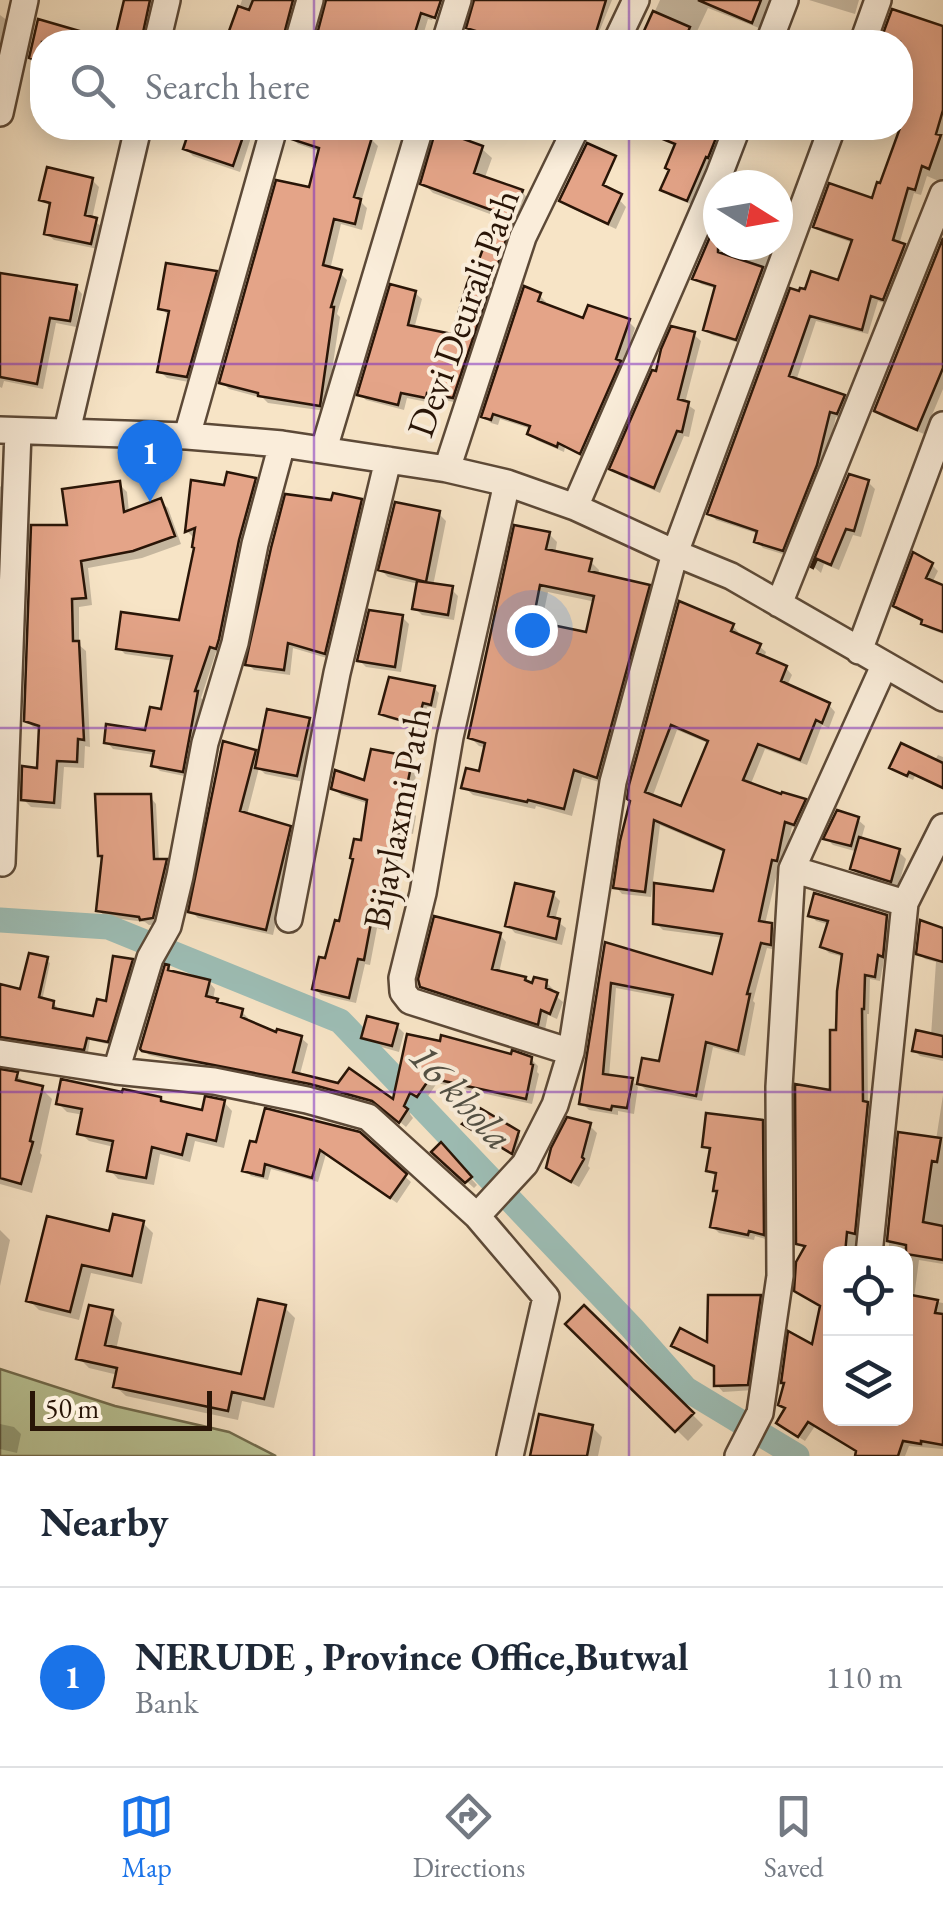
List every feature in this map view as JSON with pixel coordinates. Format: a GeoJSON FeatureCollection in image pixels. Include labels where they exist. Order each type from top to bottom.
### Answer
{"type":"FeatureCollection","features":[{"type":"Feature","properties":{"kind":"street"},"geometry":{"type":"LineString","coordinates":[[0,113],[25,0]]}},
{"type":"Feature","properties":{"kind":"street"},"geometry":{"type":"LineString","coordinates":[[161,30],[167,0]]}},
{"type":"Feature","properties":{"kind":"street"},"geometry":{"type":"LineString","coordinates":[[301,30],[310,0]]}},
{"type":"Feature","properties":{"kind":"street"},"geometry":{"type":"LineString","coordinates":[[449,30],[458,0]]}},
{"type":"Feature","properties":{"kind":"street"},"geometry":{"type":"LineString","coordinates":[[622,30],[636,0]]}},
{"type":"Feature","properties":{"kind":"street"},"geometry":{"type":"LineString","coordinates":[[774,30],[785,0]]}},
{"type":"Feature","properties":{"kind":"street"},"geometry":{"type":"LineString","coordinates":[[867,30],[878,0]]}},
{"type":"Feature","properties":{"kind":"street"},"geometry":{"type":"LineString","coordinates":[[67,432],[135,140]]}},
{"type":"Feature","properties":{"kind":"street"},"geometry":{"type":"LineString","coordinates":[[187,436],[271,140]]}},
{"type":"Feature","properties":{"kind":"street"},"geometry":{"type":"LineString","coordinates":[[324,448],[416,140]]}},
{"type":"Feature","properties":{"kind":"street","name":"Devi Deurali Path"},"geometry":{"type":"LineString","coordinates":[[447,469],[523,237],[570,140]]}},
{"type":"Feature","properties":{"kind":"street"},"geometry":{"type":"LineString","coordinates":[[575,507],[732,140]]}},
{"type":"Feature","properties":{"kind":"street"},"geometry":{"type":"LineString","coordinates":[[477,1216],[525,1164],[555,1106],[571,1052],[614,782],[675,553],[828,140]]}},
{"type":"Feature","properties":{"kind":"street"},"geometry":{"type":"LineString","coordinates":[[778,604],[943,194]]}},
{"type":"Feature","properties":{"kind":"street"},"geometry":{"type":"LineString","coordinates":[[859,651],[943,425]]}},
{"type":"Feature","properties":{"kind":"street"},"geometry":{"type":"LineString","coordinates":[[2,863],[9,431],[187,436],[324,448],[507,482],[575,507],[730,576],[943,698]]}},
{"type":"Feature","properties":{"kind":"street"},"geometry":{"type":"LineString","coordinates":[[116,1071],[150,958],[168,926],[205,743],[235,642],[255,544],[282,444]]}},
{"type":"Feature","properties":{"kind":"street"},"geometry":{"type":"LineString","coordinates":[[289,919],[337,673],[388,460]]}},
{"type":"Feature","properties":{"kind":"street","name":"Bijaylaxmi Path"},"geometry":{"type":"LineString","coordinates":[[507,482],[450,737],[423,894],[402,978],[403,992],[410,1001],[571,1052]]}},
{"type":"Feature","properties":{"kind":"street"},"geometry":{"type":"LineString","coordinates":[[738,1454],[760,1413],[780,1276],[779,1087],[792,869],[884,666]]}},
{"type":"Feature","properties":{"kind":"street"},"geometry":{"type":"LineString","coordinates":[[871,1246],[905,904],[943,827]]}},
{"type":"Feature","properties":{"kind":"street"},"geometry":{"type":"LineString","coordinates":[[792,869],[905,904]]}},
{"type":"Feature","properties":{"kind":"street"},"geometry":{"type":"LineString","coordinates":[[0,1053],[214,1081],[368,1117],[477,1216],[546,1297],[510,1456]]}},
{"type":"Feature","properties":{"kind":"green space"},"geometry":{"type":"Polygon","coordinates":[[[0,1369],[115,1406],[229,1432],[276,1456],[0,1456],[0,1369]]]}},
{"type":"Feature","properties":{"kind":"building"},"geometry":{"type":"Polygon","coordinates":[[[124,0],[150,0],[144,30],[117,30],[124,0]]]}},
{"type":"Feature","properties":{"kind":"building"},"geometry":{"type":"Polygon","coordinates":[[[253,0],[293,0],[285,30],[229,30],[238,6],[249,10],[253,0]]]}},
{"type":"Feature","properties":{"kind":"building"},"geometry":{"type":"Polygon","coordinates":[[[326,0],[441,0],[435,18],[421,13],[416,30],[318,30],[326,0]]]}},
{"type":"Feature","properties":{"kind":"building"},"geometry":{"type":"Polygon","coordinates":[[[474,0],[606,0],[597,30],[466,28],[474,0]]]}},
{"type":"Feature","properties":{"kind":"building"},"geometry":{"type":"Polygon","coordinates":[[[698,0],[761,0],[752,23],[698,0]]]}},
{"type":"Feature","properties":{"kind":"building"},"geometry":{"type":"Polygon","coordinates":[[[892,9],[943,26],[943,110],[936,134],[941,135],[929,169],[922,166],[915,190],[908,188],[893,240],[905,244],[883,300],[871,296],[862,330],[810,316],[789,376],[845,395],[837,414],[830,412],[817,465],[783,551],[754,542],[757,531],[707,514],[790,288],[805,289],[811,271],[838,280],[852,240],[813,227],[829,183],[872,198],[896,140],[913,140],[913,30],[884,30],[892,9]]]}},
{"type":"Feature","properties":{"kind":"building"},"geometry":{"type":"Polygon","coordinates":[[[653,11],[690,27],[689,30],[644,30],[653,11]]]}},
{"type":"Feature","properties":{"kind":"building"},"geometry":{"type":"Polygon","coordinates":[[[38,19],[76,30],[35,30],[38,19]]]}},
{"type":"Feature","properties":{"kind":"building"},"geometry":{"type":"Polygon","coordinates":[[[186,140],[242,140],[233,166],[183,149],[186,140]]]}},
{"type":"Feature","properties":{"kind":"building"},"geometry":{"type":"Polygon","coordinates":[[[294,140],[371,140],[354,197],[361,199],[355,224],[334,219],[323,265],[342,270],[331,307],[320,406],[258,396],[219,383],[276,180],[309,187],[319,148],[294,140]]]}},
{"type":"Feature","properties":{"kind":"building"},"geometry":{"type":"Polygon","coordinates":[[[433,140],[466,140],[483,146],[474,173],[523,190],[513,218],[420,184],[433,140]]]}},
{"type":"Feature","properties":{"kind":"building"},"geometry":{"type":"Polygon","coordinates":[[[665,140],[715,140],[687,201],[660,190],[675,144],[665,140]]]}},
{"type":"Feature","properties":{"kind":"building"},"geometry":{"type":"Polygon","coordinates":[[[587,143],[616,156],[603,185],[622,194],[608,224],[559,201],[587,143]]]}},
{"type":"Feature","properties":{"kind":"building"},"geometry":{"type":"Polygon","coordinates":[[[47,167],[93,178],[85,215],[97,218],[91,244],[44,234],[50,203],[39,200],[47,167]]]}},
{"type":"Feature","properties":{"kind":"building"},"geometry":{"type":"Polygon","coordinates":[[[495,216],[512,222],[453,398],[401,393],[398,405],[357,395],[390,284],[416,291],[408,325],[452,334],[467,284],[495,216]]]}},
{"type":"Feature","properties":{"kind":"building"},"geometry":{"type":"Polygon","coordinates":[[[943,238],[943,368],[917,430],[874,411],[943,238]]]}},
{"type":"Feature","properties":{"kind":"building"},"geometry":{"type":"Polygon","coordinates":[[[703,253],[703,260],[742,260],[763,267],[736,340],[703,330],[715,286],[692,279],[703,253]]]}},
{"type":"Feature","properties":{"kind":"building"},"geometry":{"type":"Polygon","coordinates":[[[166,263],[217,271],[187,377],[157,372],[169,311],[158,309],[166,263]]]}},
{"type":"Feature","properties":{"kind":"building"},"geometry":{"type":"Polygon","coordinates":[[[0,273],[77,285],[70,321],[50,318],[37,384],[0,377],[0,273]]]}},
{"type":"Feature","properties":{"kind":"building"},"geometry":{"type":"Polygon","coordinates":[[[524,286],[541,293],[538,301],[583,318],[588,305],[630,319],[616,359],[621,361],[580,454],[527,434],[530,426],[493,414],[491,420],[481,417],[524,286]]]}},
{"type":"Feature","properties":{"kind":"building"},"geometry":{"type":"Polygon","coordinates":[[[671,326],[695,332],[678,399],[689,402],[682,432],[677,431],[654,488],[609,469],[652,370],[656,371],[671,326]]]}},
{"type":"Feature","properties":{"kind":"building"},"geometry":{"type":"Polygon","coordinates":[[[227,472],[256,478],[219,639],[216,649],[210,647],[195,691],[183,772],[151,766],[154,751],[104,743],[106,724],[145,730],[150,707],[161,709],[172,656],[116,649],[121,612],[179,620],[194,548],[195,528],[185,532],[191,480],[224,485],[227,472]]]}},
{"type":"Feature","properties":{"kind":"building"},"geometry":{"type":"Polygon","coordinates":[[[849,474],[869,480],[854,531],[846,529],[831,565],[817,559],[813,568],[811,567],[849,474]]]}},
{"type":"Feature","properties":{"kind":"building"},"geometry":{"type":"Polygon","coordinates":[[[120,481],[124,512],[161,498],[175,536],[133,551],[81,561],[86,598],[72,599],[73,641],[79,641],[84,740],[78,739],[77,762],[57,761],[54,803],[21,800],[22,766],[37,768],[39,726],[24,721],[31,525],[67,525],[62,489],[120,481]]]}},
{"type":"Feature","properties":{"kind":"building"},"geometry":{"type":"Polygon","coordinates":[[[333,493],[362,499],[325,654],[288,643],[284,670],[245,665],[285,494],[331,500],[333,493]]]}},
{"type":"Feature","properties":{"kind":"building"},"geometry":{"type":"Polygon","coordinates":[[[395,502],[440,511],[426,582],[378,570],[395,502]]]}},
{"type":"Feature","properties":{"kind":"building"},"geometry":{"type":"Polygon","coordinates":[[[514,525],[550,532],[546,549],[592,559],[589,571],[650,585],[597,778],[574,770],[564,809],[461,788],[466,768],[479,771],[485,743],[468,738],[514,525]],[[540,585],[533,621],[586,632],[594,596],[540,585]]]}},
{"type":"Feature","properties":{"kind":"building"},"geometry":{"type":"Polygon","coordinates":[[[913,552],[933,563],[926,578],[943,585],[943,632],[921,624],[922,620],[893,606],[913,552]]]}},
{"type":"Feature","properties":{"kind":"building"},"geometry":{"type":"Polygon","coordinates":[[[417,581],[453,586],[448,615],[412,609],[417,581]]]}},
{"type":"Feature","properties":{"kind":"building"},"geometry":{"type":"Polygon","coordinates":[[[679,601],[734,624],[731,631],[761,644],[757,653],[787,666],[781,681],[830,703],[822,723],[816,720],[800,760],[758,744],[743,780],[806,799],[794,825],[785,822],[777,861],[772,860],[759,921],[772,923],[771,945],[761,943],[747,994],[738,1051],[706,1042],[696,1096],[637,1084],[642,1058],[659,1061],[673,995],[611,983],[603,1074],[633,1078],[627,1108],[612,1106],[611,1110],[579,1104],[605,942],[712,974],[722,934],[653,924],[654,883],[713,891],[724,850],[654,820],[645,892],[613,888],[630,801],[629,785],[679,601]],[[671,725],[645,792],[681,806],[708,741],[671,725]]]}},
{"type":"Feature","properties":{"kind":"building"},"geometry":{"type":"Polygon","coordinates":[[[369,610],[403,615],[395,667],[357,661],[369,610]]]}},
{"type":"Feature","properties":{"kind":"building"},"geometry":{"type":"Polygon","coordinates":[[[389,677],[435,686],[431,705],[423,703],[417,725],[379,714],[389,677]]]}},
{"type":"Feature","properties":{"kind":"building"},"geometry":{"type":"Polygon","coordinates":[[[267,709],[310,718],[297,776],[255,768],[267,709]]]}},
{"type":"Feature","properties":{"kind":"building"},"geometry":{"type":"Polygon","coordinates":[[[223,741],[256,750],[240,811],[291,826],[266,930],[188,912],[223,741]]]}},
{"type":"Feature","properties":{"kind":"building"},"geometry":{"type":"Polygon","coordinates":[[[901,743],[943,763],[943,788],[909,772],[907,776],[889,768],[901,743]]]}},
{"type":"Feature","properties":{"kind":"building"},"geometry":{"type":"Polygon","coordinates":[[[371,749],[413,757],[403,805],[411,807],[407,828],[400,827],[394,843],[382,925],[371,923],[364,960],[358,959],[349,998],[312,989],[319,957],[325,958],[335,920],[339,921],[354,839],[361,840],[367,800],[331,789],[335,770],[364,780],[371,749]]]}},
{"type":"Feature","properties":{"kind":"building"},"geometry":{"type":"Polygon","coordinates":[[[95,794],[151,794],[154,859],[167,859],[153,918],[140,920],[96,911],[102,856],[98,856],[95,794]]]}},
{"type":"Feature","properties":{"kind":"building"},"geometry":{"type":"Polygon","coordinates":[[[837,810],[859,817],[851,846],[823,839],[837,810]]]}},
{"type":"Feature","properties":{"kind":"building"},"geometry":{"type":"Polygon","coordinates":[[[859,837],[900,849],[891,882],[850,869],[859,837]]]}},
{"type":"Feature","properties":{"kind":"building"},"geometry":{"type":"Polygon","coordinates":[[[515,883],[554,892],[548,916],[560,919],[556,939],[505,926],[515,883]]]}},
{"type":"Feature","properties":{"kind":"building"},"geometry":{"type":"Polygon","coordinates":[[[814,893],[887,915],[883,957],[878,955],[875,977],[865,975],[863,1101],[868,1102],[855,1234],[847,1232],[846,1246],[823,1246],[823,1426],[913,1426],[913,1295],[938,1300],[935,1313],[943,1314],[943,1445],[903,1441],[898,1456],[855,1456],[856,1451],[808,1422],[798,1437],[776,1423],[785,1408],[778,1405],[788,1331],[812,1344],[820,1306],[794,1291],[796,1262],[805,1246],[796,1244],[795,1084],[830,1090],[830,1030],[836,1030],[842,954],[820,947],[828,921],[808,916],[814,893]]]}},
{"type":"Feature","properties":{"kind":"building"},"geometry":{"type":"Polygon","coordinates":[[[434,916],[501,933],[492,969],[526,977],[532,983],[534,977],[547,980],[546,988],[558,993],[550,1014],[541,1010],[538,1025],[420,987],[418,979],[434,916]]]}},
{"type":"Feature","properties":{"kind":"building"},"geometry":{"type":"Polygon","coordinates":[[[920,920],[943,928],[943,962],[916,954],[920,920]]]}},
{"type":"Feature","properties":{"kind":"building"},"geometry":{"type":"Polygon","coordinates":[[[29,953],[48,957],[39,997],[54,1001],[53,1008],[93,1016],[97,999],[106,1001],[113,956],[133,959],[108,1042],[87,1038],[84,1050],[0,1037],[0,984],[20,989],[29,953]]]}},
{"type":"Feature","properties":{"kind":"building"},"geometry":{"type":"Polygon","coordinates":[[[165,964],[169,965],[168,970],[210,980],[206,996],[243,1009],[241,1017],[276,1032],[277,1029],[302,1036],[293,1072],[338,1083],[349,1068],[393,1099],[407,1034],[440,1041],[441,1035],[532,1057],[526,1099],[430,1078],[417,1097],[410,1093],[404,1106],[408,1109],[399,1123],[372,1101],[310,1084],[142,1051],[165,964]]]}},
{"type":"Feature","properties":{"kind":"building"},"geometry":{"type":"Polygon","coordinates":[[[367,1016],[398,1024],[392,1046],[361,1038],[367,1016]]]}},
{"type":"Feature","properties":{"kind":"building"},"geometry":{"type":"Polygon","coordinates":[[[916,1030],[943,1036],[943,1057],[912,1051],[916,1030]]]}},
{"type":"Feature","properties":{"kind":"building"},"geometry":{"type":"Polygon","coordinates":[[[0,1069],[18,1072],[16,1080],[43,1086],[21,1184],[0,1178],[0,1069]]]}},
{"type":"Feature","properties":{"kind":"building"},"geometry":{"type":"Polygon","coordinates":[[[61,1079],[161,1097],[161,1101],[202,1110],[205,1096],[225,1100],[216,1141],[187,1134],[182,1155],[152,1147],[146,1178],[107,1171],[113,1141],[77,1134],[82,1109],[56,1104],[61,1079]]]}},
{"type":"Feature","properties":{"kind":"building"},"geometry":{"type":"Polygon","coordinates":[[[265,1108],[360,1132],[407,1174],[390,1198],[320,1150],[312,1178],[265,1164],[263,1176],[242,1171],[250,1141],[256,1142],[265,1108]]]}},
{"type":"Feature","properties":{"kind":"building"},"geometry":{"type":"Polygon","coordinates":[[[480,1108],[519,1131],[512,1154],[462,1124],[480,1108]]]}},
{"type":"Feature","properties":{"kind":"building"},"geometry":{"type":"Polygon","coordinates":[[[706,1113],[763,1120],[764,1235],[710,1227],[717,1191],[713,1191],[716,1173],[706,1171],[710,1148],[702,1147],[706,1113]]]}},
{"type":"Feature","properties":{"kind":"building"},"geometry":{"type":"Polygon","coordinates":[[[567,1117],[591,1123],[584,1159],[571,1182],[546,1168],[567,1117]]]}},
{"type":"Feature","properties":{"kind":"building"},"geometry":{"type":"Polygon","coordinates":[[[898,1132],[941,1138],[937,1162],[932,1161],[923,1222],[943,1226],[943,1260],[913,1255],[913,1246],[887,1241],[898,1132]]]}},
{"type":"Feature","properties":{"kind":"building"},"geometry":{"type":"Polygon","coordinates":[[[441,1142],[472,1177],[465,1183],[431,1152],[441,1142]]]}},
{"type":"Feature","properties":{"kind":"building"},"geometry":{"type":"Polygon","coordinates":[[[113,1214],[144,1221],[132,1276],[82,1265],[70,1312],[26,1301],[47,1216],[109,1231],[113,1214]]]}},
{"type":"Feature","properties":{"kind":"building"},"geometry":{"type":"Polygon","coordinates":[[[708,1295],[761,1295],[748,1385],[714,1386],[714,1366],[671,1346],[680,1328],[707,1342],[708,1295]]]}},
{"type":"Feature","properties":{"kind":"building"},"geometry":{"type":"Polygon","coordinates":[[[258,1299],[286,1305],[264,1399],[232,1392],[228,1411],[113,1387],[117,1368],[76,1359],[89,1305],[113,1310],[105,1345],[241,1374],[258,1299]]]}},
{"type":"Feature","properties":{"kind":"building"},"geometry":{"type":"Polygon","coordinates":[[[584,1305],[694,1413],[675,1432],[565,1324],[584,1305]]]}},
{"type":"Feature","properties":{"kind":"building"},"geometry":{"type":"Polygon","coordinates":[[[539,1414],[593,1425],[587,1456],[530,1456],[539,1414]]]}},
{"type":"Feature","properties":{"kind":"waterway","name":"16 khola"},"geometry":{"type":"LineString","coordinates":[[0,920],[108,927],[340,1021],[686,1389],[797,1456]]}},
{"type":"Feature","properties":{"kind":"place","name":"NERUDE , Province Office,Butwal"},"geometry":{"type":"Point","coordinates":[150,502]}}]}
